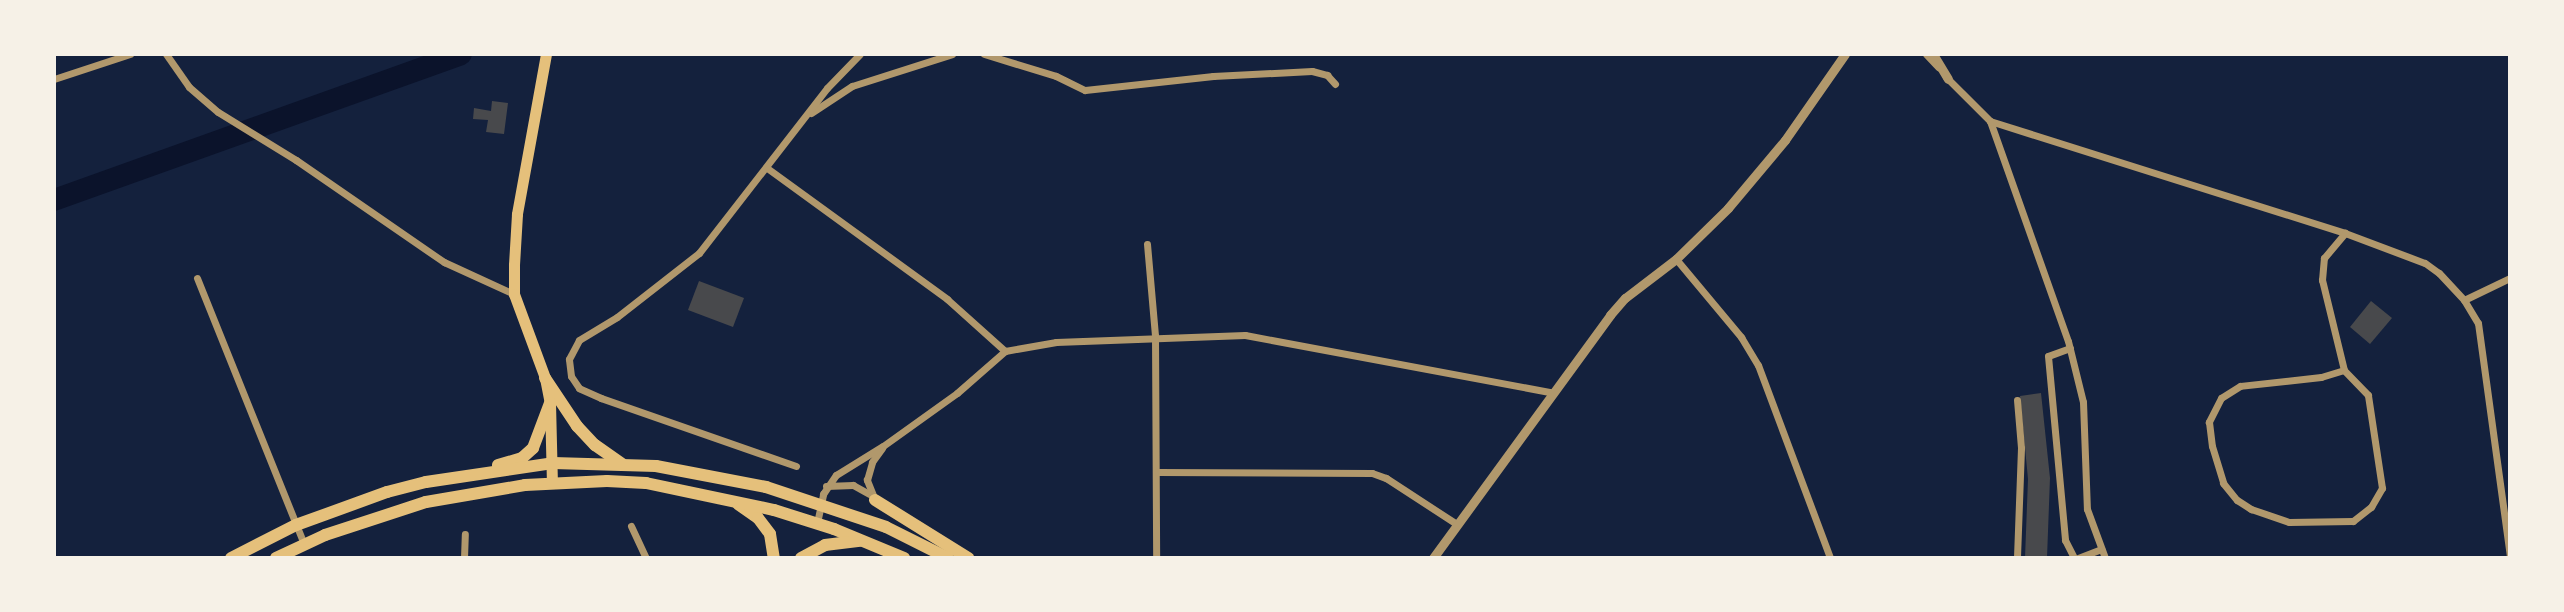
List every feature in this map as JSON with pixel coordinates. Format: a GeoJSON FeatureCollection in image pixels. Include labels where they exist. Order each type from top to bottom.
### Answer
{"type":"FeatureCollection","features":[{"type":"Feature","properties":{"kind":"main road"},"geometry":{"type":"LineString","coordinates":[[546,54],[517,214],[514,294],[545,378],[550,403],[552,483]]}},
{"type":"Feature","properties":{"kind":"main road"},"geometry":{"type":"LineString","coordinates":[[545,378],[577,426],[595,445],[622,464]]}},
{"type":"Feature","properties":{"kind":"main road"},"geometry":{"type":"LineString","coordinates":[[461,476],[522,458],[533,448],[543,429],[550,403]]}},
{"type":"Feature","properties":{"kind":"main road"},"geometry":{"type":"LineString","coordinates":[[231,558],[296,525],[387,492],[461,476],[553,463],[622,464],[708,473],[821,504],[886,527],[948,558]]}},
{"type":"Feature","properties":{"kind":"main road"},"geometry":{"type":"LineString","coordinates":[[276,558],[372,518],[426,502],[552,483],[646,483],[726,498],[817,523],[904,558]]}},
{"type":"Feature","properties":{"kind":"main road"},"geometry":{"type":"LineString","coordinates":[[726,498],[758,518],[770,534],[774,558]]}},
{"type":"Feature","properties":{"kind":"main road"},"geometry":{"type":"LineString","coordinates":[[875,500],[968,558]]}},
{"type":"Feature","properties":{"kind":"main road"},"geometry":{"type":"LineString","coordinates":[[801,558],[825,545],[867,541]]}},
{"type":"Feature","properties":{"kind":"street"},"geometry":{"type":"LineString","coordinates":[[54,79],[130,54]]}},
{"type":"Feature","properties":{"kind":"street"},"geometry":{"type":"LineString","coordinates":[[166,54],[189,87],[218,112],[296,160],[444,262],[514,294]]}},
{"type":"Feature","properties":{"kind":"street"},"geometry":{"type":"LineString","coordinates":[[796,466],[579,388],[571,376],[569,359],[579,340],[617,317],[699,253],[803,119],[860,54]]}},
{"type":"Feature","properties":{"kind":"street"},"geometry":{"type":"LineString","coordinates":[[803,119],[852,86],[952,54]]}},
{"type":"Feature","properties":{"kind":"street"},"geometry":{"type":"LineString","coordinates":[[984,54],[1056,76],[1085,90],[1213,76],[1312,71],[1327,75],[1335,84]]}},
{"type":"Feature","properties":{"kind":"street"},"geometry":{"type":"LineString","coordinates":[[1433,558],[1551,392],[1625,298],[1676,259],[1728,208],[1781,145],[1845,54]]}},
{"type":"Feature","properties":{"kind":"street"},"geometry":{"type":"LineString","coordinates":[[1926,54],[1990,121],[2070,348],[2083,402],[2087,509],[2105,558]]}},
{"type":"Feature","properties":{"kind":"street"},"geometry":{"type":"LineString","coordinates":[[1933,54],[1948,79]]}},
{"type":"Feature","properties":{"kind":"street"},"geometry":{"type":"LineString","coordinates":[[1990,121],[2345,233],[2425,263],[2464,300],[2478,323],[2510,558]]}},
{"type":"Feature","properties":{"kind":"street"},"geometry":{"type":"LineString","coordinates":[[767,168],[947,299],[1005,351]]}},
{"type":"Feature","properties":{"kind":"street"},"geometry":{"type":"LineString","coordinates":[[2344,370],[2321,377],[2240,386],[2221,398],[2209,422],[2212,446],[2223,483],[2237,500],[2251,509],[2289,522],[2353,521],[2371,507],[2382,488],[2375,422],[2368,395],[2344,370],[2322,280],[2324,258],[2345,233]]}},
{"type":"Feature","properties":{"kind":"street"},"geometry":{"type":"LineString","coordinates":[[1147,244],[1155,336],[1156,558]]}},
{"type":"Feature","properties":{"kind":"street"},"geometry":{"type":"LineString","coordinates":[[1676,259],[1741,337],[1758,365],[1830,558]]}},
{"type":"Feature","properties":{"kind":"street"},"geometry":{"type":"LineString","coordinates":[[197,278],[304,544]]}},
{"type":"Feature","properties":{"kind":"street"},"geometry":{"type":"LineString","coordinates":[[2464,300],[2510,278]]}},
{"type":"Feature","properties":{"kind":"street"},"geometry":{"type":"LineString","coordinates":[[817,523],[826,486],[836,475],[957,393],[1005,351],[1056,342],[1155,336],[1221,335],[1278,339],[1551,392]]}},
{"type":"Feature","properties":{"kind":"street"},"geometry":{"type":"LineString","coordinates":[[2070,348],[2048,356],[2065,540],[2076,558],[2101,549]]}},
{"type":"Feature","properties":{"kind":"street"},"geometry":{"type":"LineString","coordinates":[[2017,400],[2021,448],[2017,558]]}},
{"type":"Feature","properties":{"kind":"street"},"geometry":{"type":"LineString","coordinates":[[875,500],[868,489],[868,472],[883,446]]}},
{"type":"Feature","properties":{"kind":"street"},"geometry":{"type":"LineString","coordinates":[[1158,472],[1372,473],[1386,478],[1455,523]]}},
{"type":"Feature","properties":{"kind":"street"},"geometry":{"type":"LineString","coordinates":[[826,486],[853,485],[875,500]]}},
{"type":"Feature","properties":{"kind":"street"},"geometry":{"type":"LineString","coordinates":[[631,526],[646,558]]}},
{"type":"Feature","properties":{"kind":"street"},"geometry":{"type":"LineString","coordinates":[[464,558],[465,534]]}},
{"type":"Feature","properties":{"kind":"building"},"geometry":{"type":"Polygon","coordinates":[[[492,101],[508,103],[504,134],[486,132],[488,120],[473,119],[474,108],[491,111],[492,101]]]}},
{"type":"Feature","properties":{"kind":"building"},"geometry":{"type":"Polygon","coordinates":[[[699,281],[744,298],[733,327],[688,310],[699,281]]]}},
{"type":"Feature","properties":{"kind":"building"},"geometry":{"type":"Polygon","coordinates":[[[2371,301],[2392,318],[2370,344],[2350,327],[2371,301]]]}},
{"type":"Feature","properties":{"kind":"building"},"geometry":{"type":"Polygon","coordinates":[[[2041,393],[2050,478],[2047,558],[2025,558],[2028,479],[2020,396],[2041,393]]]}},
{"type":"Feature","properties":{"kind":"waterway"},"geometry":{"type":"LineString","coordinates":[[54,200],[461,54]]}}]}
